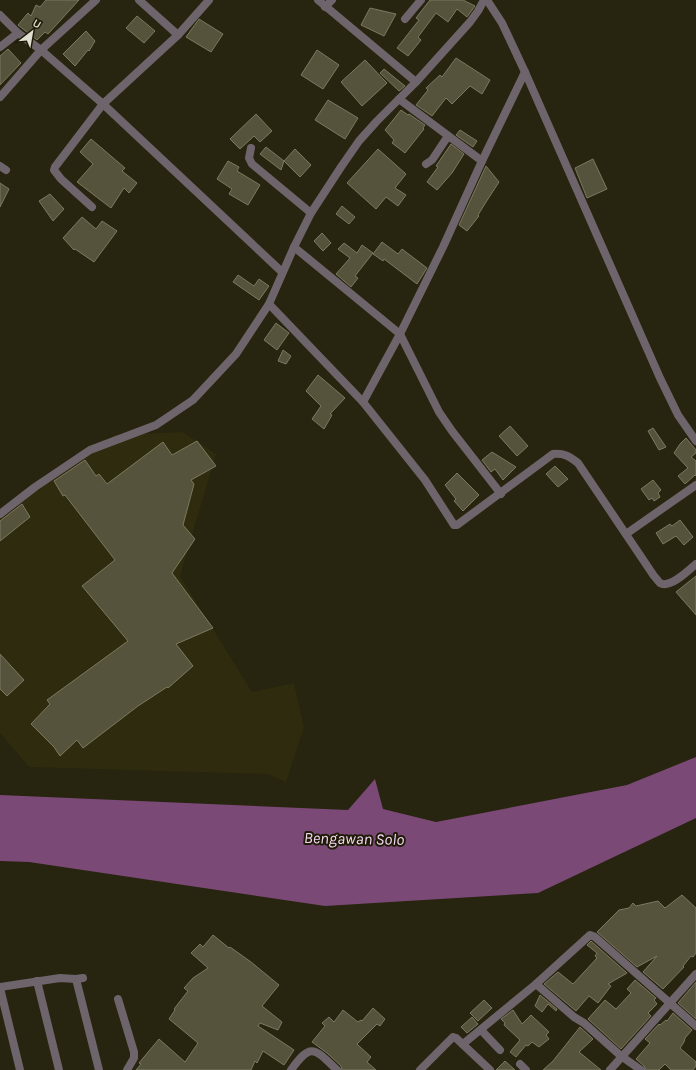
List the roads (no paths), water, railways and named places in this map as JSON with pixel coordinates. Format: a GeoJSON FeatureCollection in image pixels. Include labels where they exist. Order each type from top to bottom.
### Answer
{"type":"FeatureCollection","features":[{"type":"Feature","properties":{"kind":"street"},"geometry":{"type":"LineString","coordinates":[[0,97],[41,50],[96,0]]}},
{"type":"Feature","properties":{"kind":"street"},"geometry":{"type":"LineString","coordinates":[[139,0],[178,35]]}},
{"type":"Feature","properties":{"kind":"street"},"geometry":{"type":"LineString","coordinates":[[92,207],[61,179],[54,170],[59,161],[103,104],[178,35],[209,0]]}},
{"type":"Feature","properties":{"kind":"street"},"geometry":{"type":"LineString","coordinates":[[318,0],[416,82]]}},
{"type":"Feature","properties":{"kind":"street"},"geometry":{"type":"LineString","coordinates":[[325,7],[332,0]]}},
{"type":"Feature","properties":{"kind":"street"},"geometry":{"type":"LineString","coordinates":[[405,19],[421,0]]}},
{"type":"Feature","properties":{"kind":"street"},"geometry":{"type":"LineString","coordinates":[[0,514],[35,487],[90,450],[156,425],[193,400],[236,354],[269,304],[282,272],[311,213],[359,141],[416,82],[470,22],[485,0],[502,23],[660,378],[678,415],[696,441]]}},
{"type":"Feature","properties":{"kind":"street"},"geometry":{"type":"LineString","coordinates":[[0,15],[18,33],[41,50],[103,104],[282,272]]}},
{"type":"Feature","properties":{"kind":"street"},"geometry":{"type":"LineString","coordinates":[[0,47],[18,33]]}},
{"type":"Feature","properties":{"kind":"street"},"geometry":{"type":"LineString","coordinates":[[363,402],[400,334],[443,247],[525,72]]}},
{"type":"Feature","properties":{"kind":"street"},"geometry":{"type":"LineString","coordinates":[[399,99],[482,161]]}},
{"type":"Feature","properties":{"kind":"street"},"geometry":{"type":"LineString","coordinates":[[426,164],[432,160],[448,136]]}},
{"type":"Feature","properties":{"kind":"street"},"geometry":{"type":"LineString","coordinates":[[251,148],[249,158],[252,164],[311,213]]}},
{"type":"Feature","properties":{"kind":"street"},"geometry":{"type":"LineString","coordinates":[[294,247],[400,334],[439,412],[501,494]]}},
{"type":"Feature","properties":{"kind":"street"},"geometry":{"type":"LineString","coordinates":[[269,304],[363,402],[425,480],[454,525],[501,494],[553,454],[561,454],[569,456],[578,463],[660,583],[665,585],[672,583],[696,564]]}},
{"type":"Feature","properties":{"kind":"street"},"geometry":{"type":"LineString","coordinates":[[626,534],[696,485]]}},
{"type":"Feature","properties":{"kind":"street"},"geometry":{"type":"LineString","coordinates":[[463,1044],[536,984],[588,936],[592,936],[696,1026]]}},
{"type":"Feature","properties":{"kind":"street"},"geometry":{"type":"LineString","coordinates":[[610,1070],[696,974]]}},
{"type":"Feature","properties":{"kind":"street"},"geometry":{"type":"LineString","coordinates":[[20,1070],[0,987],[60,978],[79,979],[99,1070]]}},
{"type":"Feature","properties":{"kind":"street"},"geometry":{"type":"LineString","coordinates":[[37,981],[59,1070]]}},
{"type":"Feature","properties":{"kind":"street"},"geometry":{"type":"LineString","coordinates":[[536,984],[574,1017],[584,1023],[621,1056],[641,1070]]}},
{"type":"Feature","properties":{"kind":"street"},"geometry":{"type":"LineString","coordinates":[[118,999],[134,1052],[134,1058],[127,1070]]}},
{"type":"Feature","properties":{"kind":"street"},"geometry":{"type":"LineString","coordinates":[[480,1030],[500,1050]]}},
{"type":"Feature","properties":{"kind":"street"},"geometry":{"type":"LineString","coordinates":[[420,1070],[451,1038],[455,1037],[490,1070]]}},
{"type":"Feature","properties":{"kind":"street"},"geometry":{"type":"LineString","coordinates":[[291,1070],[304,1053],[309,1051],[315,1051],[337,1070]]}},
{"type":"Feature","properties":{"kind":"water","name":"Bengawan Solo"},"geometry":{"type":"Polygon","coordinates":[[[696,757],[696,818],[538,893],[325,906],[29,862],[0,861],[0,795],[348,810],[375,779],[383,809],[436,822],[627,785],[696,757]]]}}]}
